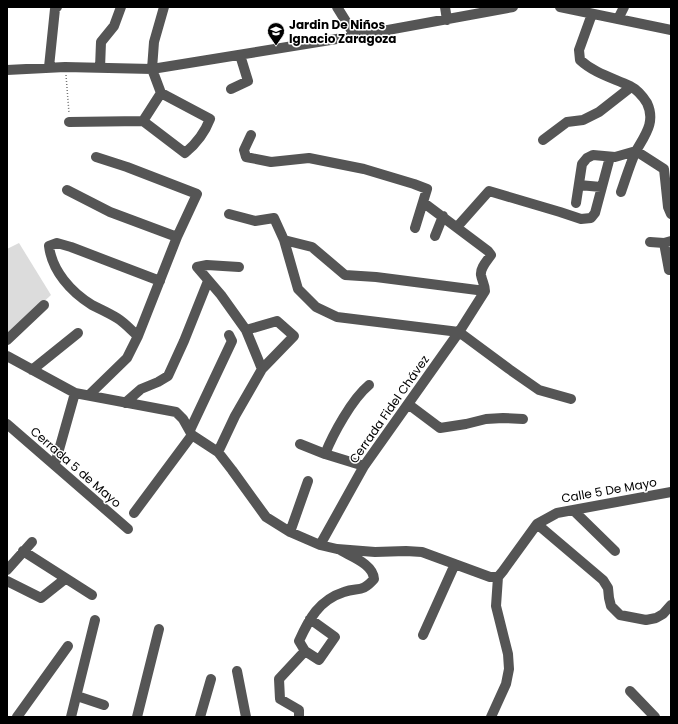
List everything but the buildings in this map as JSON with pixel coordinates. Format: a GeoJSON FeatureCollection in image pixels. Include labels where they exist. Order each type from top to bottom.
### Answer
{"type":"FeatureCollection","features":[{"type":"Feature","properties":{"kind":"street"},"geometry":{"type":"LineString","coordinates":[[49,67],[56,7]]}},
{"type":"Feature","properties":{"kind":"street"},"geometry":{"type":"LineString","coordinates":[[100,68],[101,42],[114,26],[121,7]]}},
{"type":"Feature","properties":{"kind":"street"},"geometry":{"type":"LineString","coordinates":[[69,122],[143,121],[185,153],[192,147],[207,127],[210,119],[161,93],[152,69],[154,42],[164,7]]}},
{"type":"Feature","properties":{"kind":"street"},"geometry":{"type":"LineString","coordinates":[[337,7],[355,36]]}},
{"type":"Feature","properties":{"kind":"street"},"geometry":{"type":"LineString","coordinates":[[445,7],[447,20]]}},
{"type":"Feature","properties":{"kind":"street"},"geometry":{"type":"LineString","coordinates":[[7,70],[49,67],[152,69],[355,36],[513,7]]}},
{"type":"Feature","properties":{"kind":"street"},"geometry":{"type":"LineString","coordinates":[[560,7],[671,30]]}},
{"type":"Feature","properties":{"kind":"street"},"geometry":{"type":"LineString","coordinates":[[618,19],[624,7]]}},
{"type":"Feature","properties":{"kind":"street"},"geometry":{"type":"LineString","coordinates":[[592,14],[579,50],[580,60],[588,67],[631,87],[642,94],[650,109],[651,120],[647,134],[636,151],[621,192]]}},
{"type":"Feature","properties":{"kind":"street"},"geometry":{"type":"LineString","coordinates":[[230,89],[248,81],[240,55]]}},
{"type":"Feature","properties":{"kind":"street"},"geometry":{"type":"LineString","coordinates":[[543,140],[567,122],[583,120],[599,112],[631,87]]}},
{"type":"Feature","properties":{"kind":"street"},"geometry":{"type":"LineString","coordinates":[[143,121],[161,93]]}},
{"type":"Feature","properties":{"kind":"street"},"geometry":{"type":"LineString","coordinates":[[250,136],[244,150],[246,157],[271,162],[308,158],[364,169],[427,189],[424,203],[415,228]]}},
{"type":"Feature","properties":{"kind":"street"},"geometry":{"type":"LineString","coordinates":[[576,203],[582,164],[587,158],[593,155],[615,157],[636,151],[664,169],[668,207],[671,214]]}},
{"type":"Feature","properties":{"kind":"street"},"geometry":{"type":"LineString","coordinates":[[89,395],[127,358],[138,336],[177,237],[197,194],[127,167],[96,157]]}},
{"type":"Feature","properties":{"kind":"street"},"geometry":{"type":"LineString","coordinates":[[456,227],[489,191],[581,219],[591,218],[595,213],[610,157]]}},
{"type":"Feature","properties":{"kind":"street"},"geometry":{"type":"LineString","coordinates":[[579,185],[601,186]]}},
{"type":"Feature","properties":{"kind":"street"},"geometry":{"type":"LineString","coordinates":[[67,190],[110,212],[177,237]]}},
{"type":"Feature","properties":{"kind":"street"},"geometry":{"type":"LineString","coordinates":[[284,240],[312,247],[345,275],[376,277],[485,291],[481,270],[491,255],[488,251],[443,216],[424,203]]}},
{"type":"Feature","properties":{"kind":"street"},"geometry":{"type":"LineString","coordinates":[[229,214],[255,221],[274,218],[284,240],[298,289],[316,307],[337,316],[459,332],[509,370],[539,390],[571,399]]}},
{"type":"Feature","properties":{"kind":"street"},"geometry":{"type":"LineString","coordinates":[[435,236],[443,216]]}},
{"type":"Feature","properties":{"kind":"street"},"geometry":{"type":"LineString","coordinates":[[650,242],[668,242],[669,270]]}},
{"type":"Feature","properties":{"kind":"street"},"geometry":{"type":"LineString","coordinates":[[138,336],[117,318],[92,305],[77,294],[59,274],[50,256],[49,246],[57,243],[71,247],[160,281]]}},
{"type":"Feature","properties":{"kind":"street"},"geometry":{"type":"LineString","coordinates":[[239,267],[207,265],[197,267],[221,295],[246,330],[262,369]]}},
{"type":"Feature","properties":{"kind":"street"},"geometry":{"type":"LineString","coordinates":[[125,403],[141,390],[168,376],[208,281]]}},
{"type":"Feature","properties":{"kind":"street","name":"Cerrada Fidel Chávez"},"geometry":{"type":"LineString","coordinates":[[320,545],[364,466],[459,332],[485,291]]}},
{"type":"Feature","properties":{"kind":"street"},"geometry":{"type":"LineString","coordinates":[[7,340],[44,305]]}},
{"type":"Feature","properties":{"kind":"street"},"geometry":{"type":"LineString","coordinates":[[218,452],[235,416],[262,369],[294,336],[277,321],[246,330]]}},
{"type":"Feature","properties":{"kind":"street"},"geometry":{"type":"LineString","coordinates":[[32,370],[78,333]]}},
{"type":"Feature","properties":{"kind":"street","name":"Cerrada 5 de Mayo"},"geometry":{"type":"LineString","coordinates":[[134,513],[191,432],[232,341],[229,335]]}},
{"type":"Feature","properties":{"kind":"street"},"geometry":{"type":"LineString","coordinates":[[7,356],[75,393],[176,412],[183,419],[191,432],[218,452],[266,517],[290,532],[320,545],[337,549],[375,552],[422,552],[490,577],[498,576],[496,606],[508,654],[509,669],[506,684],[490,717]]}},
{"type":"Feature","properties":{"kind":"street"},"geometry":{"type":"LineString","coordinates":[[325,454],[344,417],[362,391],[369,385]]}},
{"type":"Feature","properties":{"kind":"street"},"geometry":{"type":"LineString","coordinates":[[54,464],[75,393]]}},
{"type":"Feature","properties":{"kind":"street"},"geometry":{"type":"LineString","coordinates":[[408,404],[440,428],[486,419],[502,418],[523,420]]}},
{"type":"Feature","properties":{"kind":"street","name":"Cerrada 5 de Mayo"},"geometry":{"type":"LineString","coordinates":[[7,424],[128,529]]}},
{"type":"Feature","properties":{"kind":"street"},"geometry":{"type":"LineString","coordinates":[[300,444],[325,454],[364,466]]}},
{"type":"Feature","properties":{"kind":"street"},"geometry":{"type":"LineString","coordinates":[[290,532],[308,481]]}},
{"type":"Feature","properties":{"kind":"street","name":"Calle 5 De Mayo"},"geometry":{"type":"LineString","coordinates":[[498,576],[504,571],[537,524],[557,513],[671,492]]}},
{"type":"Feature","properties":{"kind":"street"},"geometry":{"type":"LineString","coordinates":[[574,510],[615,551]]}},
{"type":"Feature","properties":{"kind":"street"},"geometry":{"type":"LineString","coordinates":[[537,524],[603,580],[608,588],[611,606],[620,615],[646,620],[656,618],[663,614],[671,605]]}},
{"type":"Feature","properties":{"kind":"street"},"geometry":{"type":"LineString","coordinates":[[7,570],[32,542]]}},
{"type":"Feature","properties":{"kind":"street"},"geometry":{"type":"LineString","coordinates":[[310,619],[335,637],[319,660],[304,651],[299,641],[310,619],[321,605],[332,597],[345,591],[367,587],[374,579],[370,568],[337,549]]}},
{"type":"Feature","properties":{"kind":"street"},"geometry":{"type":"LineString","coordinates":[[23,551],[92,595]]}},
{"type":"Feature","properties":{"kind":"street"},"geometry":{"type":"LineString","coordinates":[[423,635],[455,564]]}},
{"type":"Feature","properties":{"kind":"street"},"geometry":{"type":"LineString","coordinates":[[7,581],[41,598],[65,579]]}},
{"type":"Feature","properties":{"kind":"street"},"geometry":{"type":"LineString","coordinates":[[71,717],[95,620]]}},
{"type":"Feature","properties":{"kind":"street"},"geometry":{"type":"LineString","coordinates":[[137,717],[159,629]]}},
{"type":"Feature","properties":{"kind":"street"},"geometry":{"type":"LineString","coordinates":[[17,717],[68,646]]}},
{"type":"Feature","properties":{"kind":"street"},"geometry":{"type":"LineString","coordinates":[[299,717],[299,710],[280,699],[279,679],[304,651]]}},
{"type":"Feature","properties":{"kind":"street"},"geometry":{"type":"LineString","coordinates":[[237,671],[246,717]]}},
{"type":"Feature","properties":{"kind":"street"},"geometry":{"type":"LineString","coordinates":[[200,717],[211,679]]}},
{"type":"Feature","properties":{"kind":"street"},"geometry":{"type":"LineString","coordinates":[[630,691],[655,717]]}},
{"type":"Feature","properties":{"kind":"street"},"geometry":{"type":"LineString","coordinates":[[77,696],[104,705]]}},
{"type":"Feature","properties":{"kind":"path"},"geometry":{"type":"LineString","coordinates":[[65,67],[69,122]]}},
{"type":"Feature","properties":{"kind":"shaded area"},"geometry":{"type":"Polygon","coordinates":[[[19,243],[51,295],[7,336],[7,249],[19,243]]]}},
{"type":"Feature","properties":{"kind":"place","name":"Jardin De Niños Ignacio Zaragoza"},"geometry":{"type":"Point","coordinates":[276,46]}}]}
